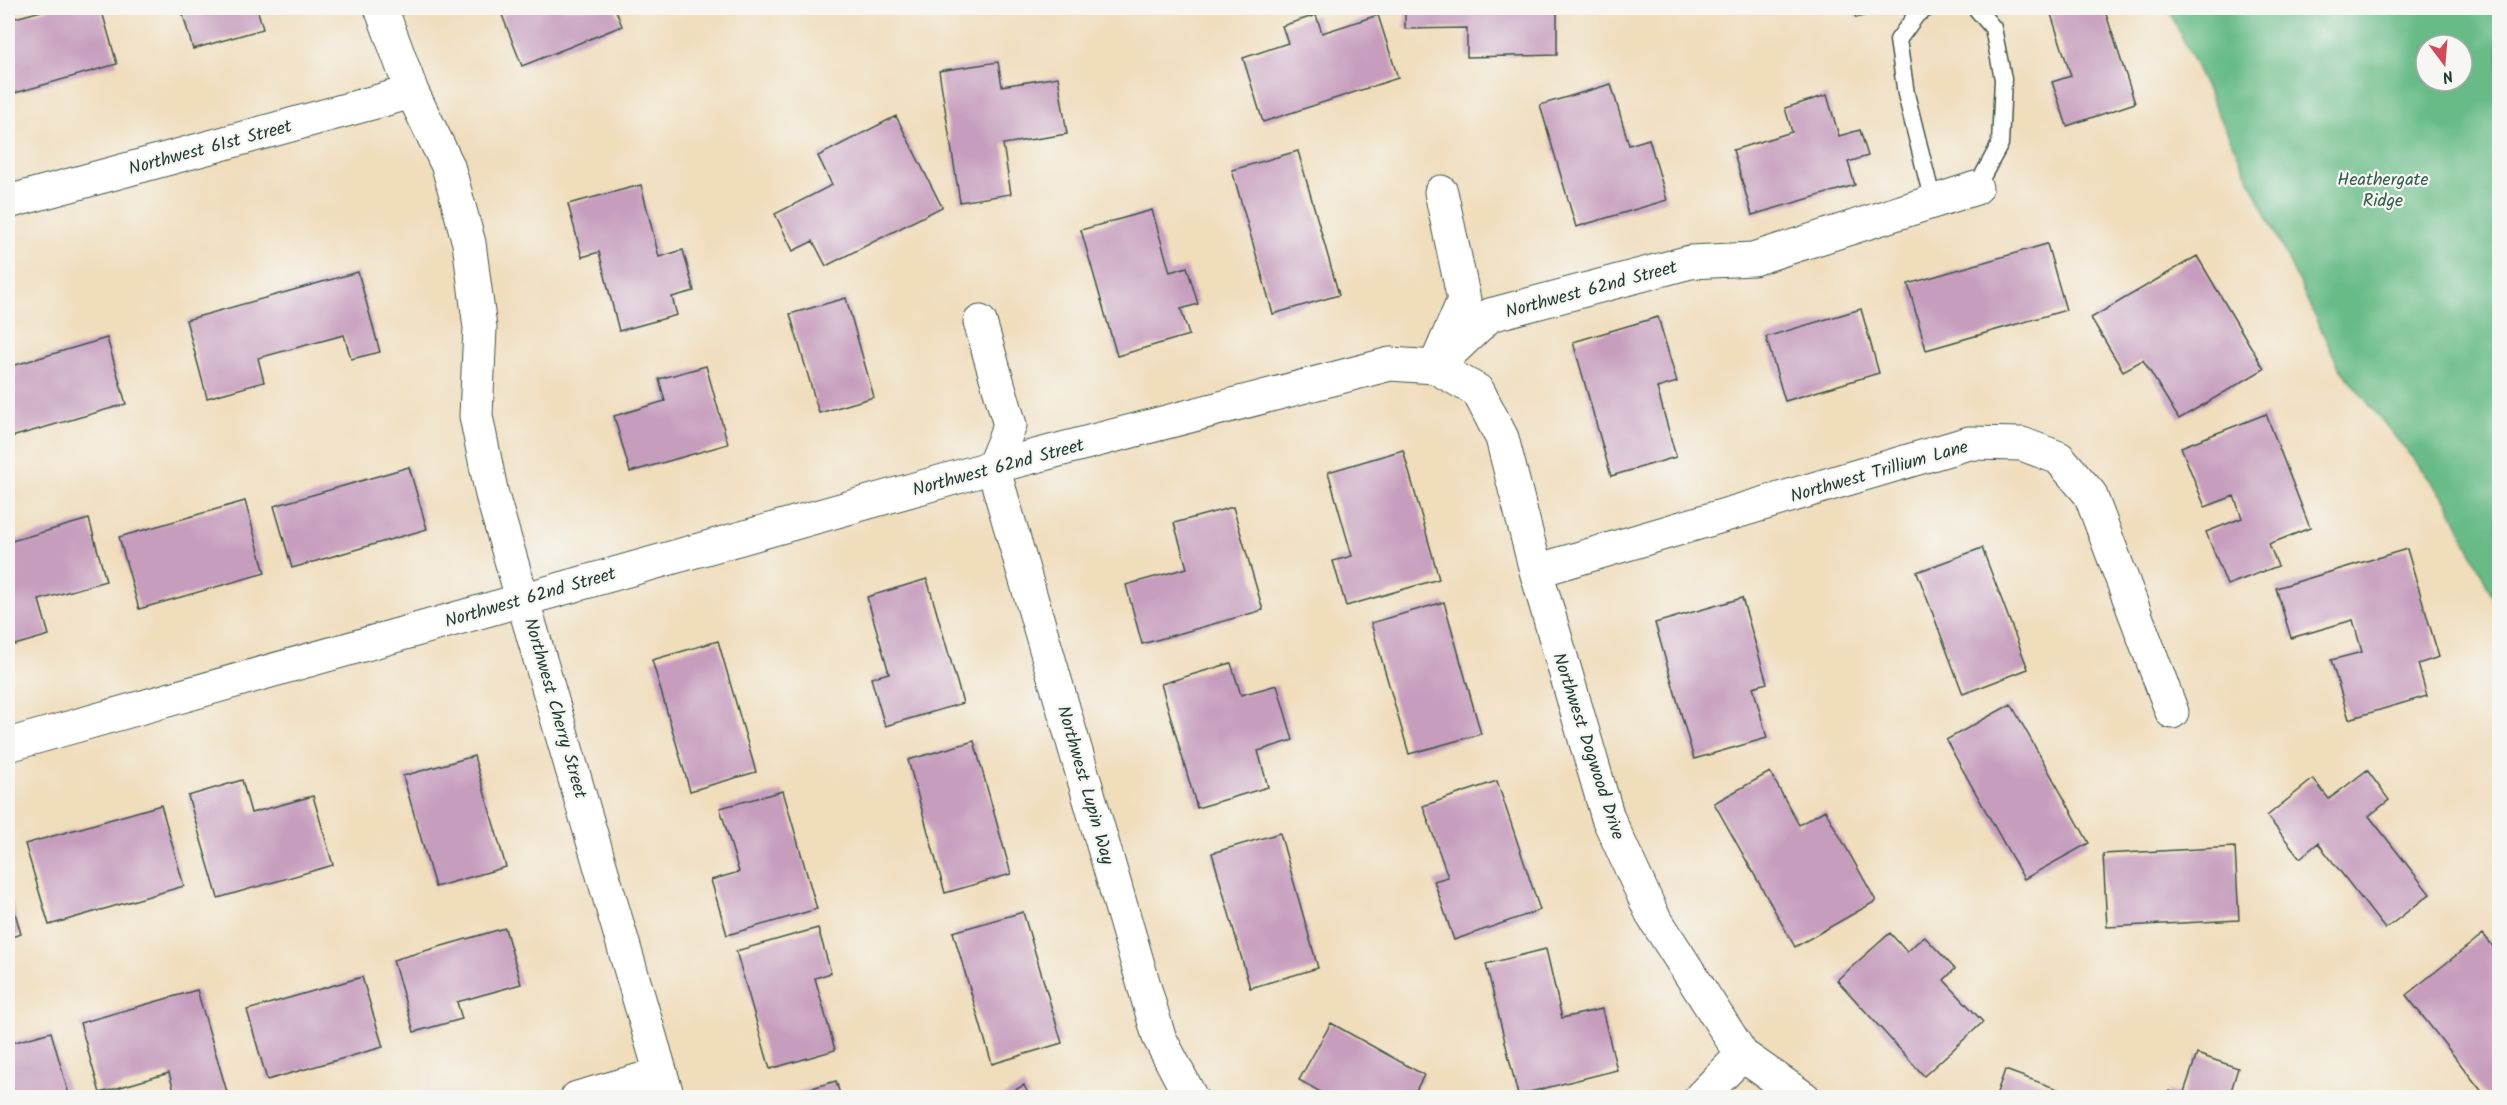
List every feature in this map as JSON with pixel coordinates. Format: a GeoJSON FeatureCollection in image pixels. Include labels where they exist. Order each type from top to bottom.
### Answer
{"type":"FeatureCollection","features":[{"type":"Feature","properties":{"kind":"street","name":"Northwest Cherry Street"},"geometry":{"type":"LineString","coordinates":[[381,8],[412,92],[448,166],[469,243],[480,328],[476,416],[492,495],[665,1086]]}},
{"type":"Feature","properties":{"kind":"street","name":"Northwest 61st Street"},"geometry":{"type":"LineString","coordinates":[[8,202],[412,92]]}},
{"type":"Feature","properties":{"kind":"street","name":"Northwest 62nd Street"},"geometry":{"type":"LineString","coordinates":[[8,745],[993,467],[1390,364],[1435,368],[1490,315],[1690,262],[1753,259],[1976,189]]}},
{"type":"Feature","properties":{"kind":"street"},"geometry":{"type":"LineString","coordinates":[[1435,368],[1464,300],[1441,192]]}},
{"type":"Feature","properties":{"kind":"street"},"geometry":{"type":"LineString","coordinates":[[980,322],[1010,425],[993,467]]}},
{"type":"Feature","properties":{"kind":"street","name":"Northwest Dogwood Drive"},"geometry":{"type":"LineString","coordinates":[[1435,368],[1478,391],[1502,438],[1536,571],[1608,818],[1653,916],[1742,1055],[1804,1098]]}},
{"type":"Feature","properties":{"kind":"street","name":"Northwest Trillium Lane"},"geometry":{"type":"LineString","coordinates":[[1536,571],[1969,443],[2022,444],[2059,458],[2090,494],[2172,712]]}},
{"type":"Feature","properties":{"kind":"street","name":"Northwest Lupin Way"},"geometry":{"type":"LineString","coordinates":[[993,467],[1159,1037],[1191,1098]]}},
{"type":"Feature","properties":{"kind":"street"},"geometry":{"type":"LineString","coordinates":[[1700,1098],[1742,1055]]}},
{"type":"Feature","properties":{"kind":"street"},"geometry":{"type":"LineString","coordinates":[[577,1098],[665,1086]]}},
{"type":"Feature","properties":{"kind":"lane"},"geometry":{"type":"LineString","coordinates":[[1928,8],[1917,14],[1898,40],[1906,94],[1934,202]]}},
{"type":"Feature","properties":{"kind":"lane"},"geometry":{"type":"LineString","coordinates":[[1976,8],[1993,28],[2003,79],[2000,144],[1976,189]]}},
{"type":"Feature","properties":{"kind":"green space","name":"Heathergate Ridge"},"geometry":{"type":"Polygon","coordinates":[[[2168,8],[2499,8],[2499,610],[2447,501],[2339,367],[2168,8]]]}},
{"type":"Feature","properties":{"kind":"building"},"geometry":{"type":"Polygon","coordinates":[[[52,8],[101,8],[117,64],[8,95],[8,20],[52,8]]]}},
{"type":"Feature","properties":{"kind":"building"},"geometry":{"type":"Polygon","coordinates":[[[181,8],[257,8],[263,29],[193,49],[181,8]]]}},
{"type":"Feature","properties":{"kind":"building"},"geometry":{"type":"Polygon","coordinates":[[[521,8],[615,8],[622,26],[522,66],[502,15],[521,8]]]}},
{"type":"Feature","properties":{"kind":"building"},"geometry":{"type":"Polygon","coordinates":[[[1405,8],[1600,8],[1600,10],[1557,10],[1557,55],[1467,57],[1467,28],[1405,29],[1405,8]]]}},
{"type":"Feature","properties":{"kind":"building"},"geometry":{"type":"Polygon","coordinates":[[[1853,8],[1888,8],[1856,18],[1853,8]]]}},
{"type":"Feature","properties":{"kind":"building"},"geometry":{"type":"Polygon","coordinates":[[[2049,8],[2104,8],[2135,103],[2067,126],[2052,82],[2071,76],[2049,8]]]}},
{"type":"Feature","properties":{"kind":"building"},"geometry":{"type":"Polygon","coordinates":[[[1316,15],[1322,33],[1378,15],[1398,78],[1263,122],[1243,58],[1288,43],[1282,26],[1316,15]]]}},
{"type":"Feature","properties":{"kind":"building"},"geometry":{"type":"Polygon","coordinates":[[[998,62],[1002,86],[1058,77],[1067,134],[1003,144],[1011,194],[960,202],[939,71],[998,62]]]}},
{"type":"Feature","properties":{"kind":"building"},"geometry":{"type":"Polygon","coordinates":[[[1611,84],[1629,145],[1649,139],[1667,200],[1576,227],[1540,105],[1611,84]]]}},
{"type":"Feature","properties":{"kind":"building"},"geometry":{"type":"Polygon","coordinates":[[[1827,95],[1839,136],[1860,130],[1868,156],[1848,162],[1855,185],[1752,215],[1733,150],[1792,132],[1785,108],[1827,95]]]}},
{"type":"Feature","properties":{"kind":"building"},"geometry":{"type":"Polygon","coordinates":[[[896,116],[942,207],[826,266],[813,241],[793,251],[775,214],[832,185],[818,156],[896,116]]]}},
{"type":"Feature","properties":{"kind":"building"},"geometry":{"type":"Polygon","coordinates":[[[1298,151],[1339,295],[1273,314],[1232,170],[1298,151]]]}},
{"type":"Feature","properties":{"kind":"building"},"geometry":{"type":"Polygon","coordinates":[[[641,185],[659,257],[683,250],[694,291],[672,297],[677,315],[619,331],[599,252],[582,257],[568,204],[641,185]]]}},
{"type":"Feature","properties":{"kind":"building"},"geometry":{"type":"Polygon","coordinates":[[[1152,210],[1170,272],[1187,267],[1198,304],[1181,309],[1189,335],[1117,356],[1081,230],[1152,210]]]}},
{"type":"Feature","properties":{"kind":"building"},"geometry":{"type":"Polygon","coordinates":[[[2047,244],[2066,310],[1926,350],[1908,284],[2047,244]]]}},
{"type":"Feature","properties":{"kind":"building"},"geometry":{"type":"Polygon","coordinates":[[[2197,256],[2264,369],[2179,419],[2143,360],[2123,371],[2091,318],[2197,256]]]}},
{"type":"Feature","properties":{"kind":"building"},"geometry":{"type":"Polygon","coordinates":[[[358,272],[380,352],[351,359],[344,335],[258,358],[264,382],[207,398],[186,320],[358,272]]]}},
{"type":"Feature","properties":{"kind":"building"},"geometry":{"type":"Polygon","coordinates":[[[846,298],[874,397],[819,413],[790,314],[846,298]]]}},
{"type":"Feature","properties":{"kind":"building"},"geometry":{"type":"Polygon","coordinates":[[[1861,309],[1879,373],[1785,401],[1766,337],[1861,309]]]}},
{"type":"Feature","properties":{"kind":"building"},"geometry":{"type":"Polygon","coordinates":[[[1658,317],[1677,382],[1657,388],[1676,457],[1611,476],[1573,342],[1658,317]]]}},
{"type":"Feature","properties":{"kind":"building"},"geometry":{"type":"Polygon","coordinates":[[[107,338],[126,404],[8,438],[8,367],[107,338]]]}},
{"type":"Feature","properties":{"kind":"building"},"geometry":{"type":"Polygon","coordinates":[[[706,366],[728,444],[630,472],[614,416],[665,401],[659,379],[706,366]]]}},
{"type":"Feature","properties":{"kind":"building"},"geometry":{"type":"Polygon","coordinates":[[[2266,414],[2310,528],[2269,544],[2278,566],[2227,585],[2206,532],[2242,518],[2234,496],[2205,507],[2181,447],[2266,414]]]}},
{"type":"Feature","properties":{"kind":"building"},"geometry":{"type":"Polygon","coordinates":[[[1403,450],[1439,579],[1346,606],[1333,561],[1352,556],[1328,472],[1403,450]]]}},
{"type":"Feature","properties":{"kind":"building"},"geometry":{"type":"Polygon","coordinates":[[[409,467],[427,529],[292,568],[274,506],[409,467]]]}},
{"type":"Feature","properties":{"kind":"building"},"geometry":{"type":"Polygon","coordinates":[[[245,501],[265,573],[139,609],[119,537],[245,501]]]}},
{"type":"Feature","properties":{"kind":"building"},"geometry":{"type":"Polygon","coordinates":[[[1233,507],[1263,610],[1142,644],[1126,585],[1187,568],[1174,523],[1233,507]]]}},
{"type":"Feature","properties":{"kind":"building"},"geometry":{"type":"Polygon","coordinates":[[[89,519],[106,581],[39,600],[49,635],[8,647],[8,542],[89,519]]]}},
{"type":"Feature","properties":{"kind":"building"},"geometry":{"type":"Polygon","coordinates":[[[1982,548],[2028,669],[1963,694],[1917,572],[1982,548]]]}},
{"type":"Feature","properties":{"kind":"building"},"geometry":{"type":"Polygon","coordinates":[[[2407,549],[2439,657],[2418,664],[2427,696],[2349,719],[2331,660],[2362,652],[2353,620],[2291,638],[2276,588],[2407,549]]]}},
{"type":"Feature","properties":{"kind":"building"},"geometry":{"type":"Polygon","coordinates":[[[927,579],[963,703],[885,726],[871,678],[889,673],[867,597],[927,579]]]}},
{"type":"Feature","properties":{"kind":"building"},"geometry":{"type":"Polygon","coordinates":[[[1742,598],[1767,683],[1753,687],[1767,738],[1694,759],[1655,623],[1742,598]]]}},
{"type":"Feature","properties":{"kind":"building"},"geometry":{"type":"Polygon","coordinates":[[[1444,602],[1481,734],[1409,754],[1371,623],[1444,602]]]}},
{"type":"Feature","properties":{"kind":"building"},"geometry":{"type":"Polygon","coordinates":[[[718,641],[756,772],[690,791],[652,660],[718,641]]]}},
{"type":"Feature","properties":{"kind":"building"},"geometry":{"type":"Polygon","coordinates":[[[1231,663],[1241,695],[1277,685],[1293,740],[1258,751],[1268,787],[1197,808],[1161,684],[1231,663]]]}},
{"type":"Feature","properties":{"kind":"building"},"geometry":{"type":"Polygon","coordinates":[[[2011,704],[2089,843],[2024,879],[1946,740],[2011,704]]]}},
{"type":"Feature","properties":{"kind":"building"},"geometry":{"type":"Polygon","coordinates":[[[974,741],[1011,874],[945,893],[908,760],[974,741]]]}},
{"type":"Feature","properties":{"kind":"building"},"geometry":{"type":"Polygon","coordinates":[[[474,756],[506,867],[435,887],[403,776],[474,756]]]}},
{"type":"Feature","properties":{"kind":"building"},"geometry":{"type":"Polygon","coordinates":[[[2367,770],[2389,800],[2369,816],[2430,894],[2385,929],[2318,843],[2300,858],[2267,816],[2313,779],[2329,799],[2367,770]]]}},
{"type":"Feature","properties":{"kind":"building"},"geometry":{"type":"Polygon","coordinates":[[[1770,772],[1799,825],[1825,810],[1876,901],[1795,947],[1714,803],[1770,772]]]}},
{"type":"Feature","properties":{"kind":"building"},"geometry":{"type":"Polygon","coordinates":[[[242,780],[251,813],[313,796],[333,865],[218,898],[188,796],[242,780]]]}},
{"type":"Feature","properties":{"kind":"building"},"geometry":{"type":"Polygon","coordinates":[[[1497,781],[1540,910],[1454,940],[1434,881],[1448,877],[1423,806],[1497,781]]]}},
{"type":"Feature","properties":{"kind":"building"},"geometry":{"type":"Polygon","coordinates":[[[783,791],[817,909],[727,935],[711,880],[739,872],[720,808],[783,791]]]}},
{"type":"Feature","properties":{"kind":"building"},"geometry":{"type":"Polygon","coordinates":[[[161,805],[184,886],[49,925],[25,844],[161,805]]]}},
{"type":"Feature","properties":{"kind":"building"},"geometry":{"type":"Polygon","coordinates":[[[1280,833],[1318,968],[1250,988],[1212,853],[1280,833]]]}},
{"type":"Feature","properties":{"kind":"building"},"geometry":{"type":"Polygon","coordinates":[[[2235,847],[2239,920],[2107,927],[2103,854],[2235,847]]]}},
{"type":"Feature","properties":{"kind":"building"},"geometry":{"type":"Polygon","coordinates":[[[8,888],[21,934],[8,938],[8,888]]]}},
{"type":"Feature","properties":{"kind":"building"},"geometry":{"type":"Polygon","coordinates":[[[1023,912],[1062,1043],[992,1064],[953,932],[1023,912]]]}},
{"type":"Feature","properties":{"kind":"building"},"geometry":{"type":"Polygon","coordinates":[[[505,928],[521,984],[457,1002],[462,1019],[414,1032],[393,960],[505,928]]]}},
{"type":"Feature","properties":{"kind":"building"},"geometry":{"type":"Polygon","coordinates":[[[818,928],[831,973],[815,978],[835,1050],[770,1069],[736,951],[818,928]]]}},
{"type":"Feature","properties":{"kind":"building"},"geometry":{"type":"Polygon","coordinates":[[[1890,933],[1907,952],[1924,936],[1955,969],[1944,980],[1983,1022],[1924,1076],[1837,980],[1890,933]]]}},
{"type":"Feature","properties":{"kind":"building"},"geometry":{"type":"Polygon","coordinates":[[[2483,934],[2500,955],[2500,1098],[2487,1098],[2406,995],[2483,934]]]}},
{"type":"Feature","properties":{"kind":"building"},"geometry":{"type":"Polygon","coordinates":[[[1546,949],[1562,1018],[1602,1009],[1617,1070],[1518,1095],[1486,964],[1546,949]]]}},
{"type":"Feature","properties":{"kind":"building"},"geometry":{"type":"Polygon","coordinates":[[[362,977],[383,1047],[267,1080],[247,1010],[362,977]]]}},
{"type":"Feature","properties":{"kind":"building"},"geometry":{"type":"Polygon","coordinates":[[[197,990],[227,1092],[207,1098],[176,1098],[169,1073],[100,1093],[80,1023],[197,990]]]}},
{"type":"Feature","properties":{"kind":"building"},"geometry":{"type":"Polygon","coordinates":[[[1331,1023],[1424,1075],[1412,1098],[1331,1098],[1299,1080],[1331,1023]]]}},
{"type":"Feature","properties":{"kind":"building"},"geometry":{"type":"Polygon","coordinates":[[[51,1032],[70,1098],[8,1098],[8,1044],[51,1032]]]}},
{"type":"Feature","properties":{"kind":"building"},"geometry":{"type":"Polygon","coordinates":[[[2197,1054],[2238,1068],[2229,1098],[2167,1098],[2169,1091],[2183,1095],[2197,1054]]]}},
{"type":"Feature","properties":{"kind":"building"},"geometry":{"type":"Polygon","coordinates":[[[2005,1070],[2080,1097],[2080,1098],[1995,1098],[2005,1070]]]}},
{"type":"Feature","properties":{"kind":"building"},"geometry":{"type":"Polygon","coordinates":[[[836,1081],[841,1098],[781,1098],[781,1097],[836,1081]]]}},
{"type":"Feature","properties":{"kind":"building"},"geometry":{"type":"Polygon","coordinates":[[[1024,1085],[1030,1098],[1000,1098],[1024,1085]]]}}]}
